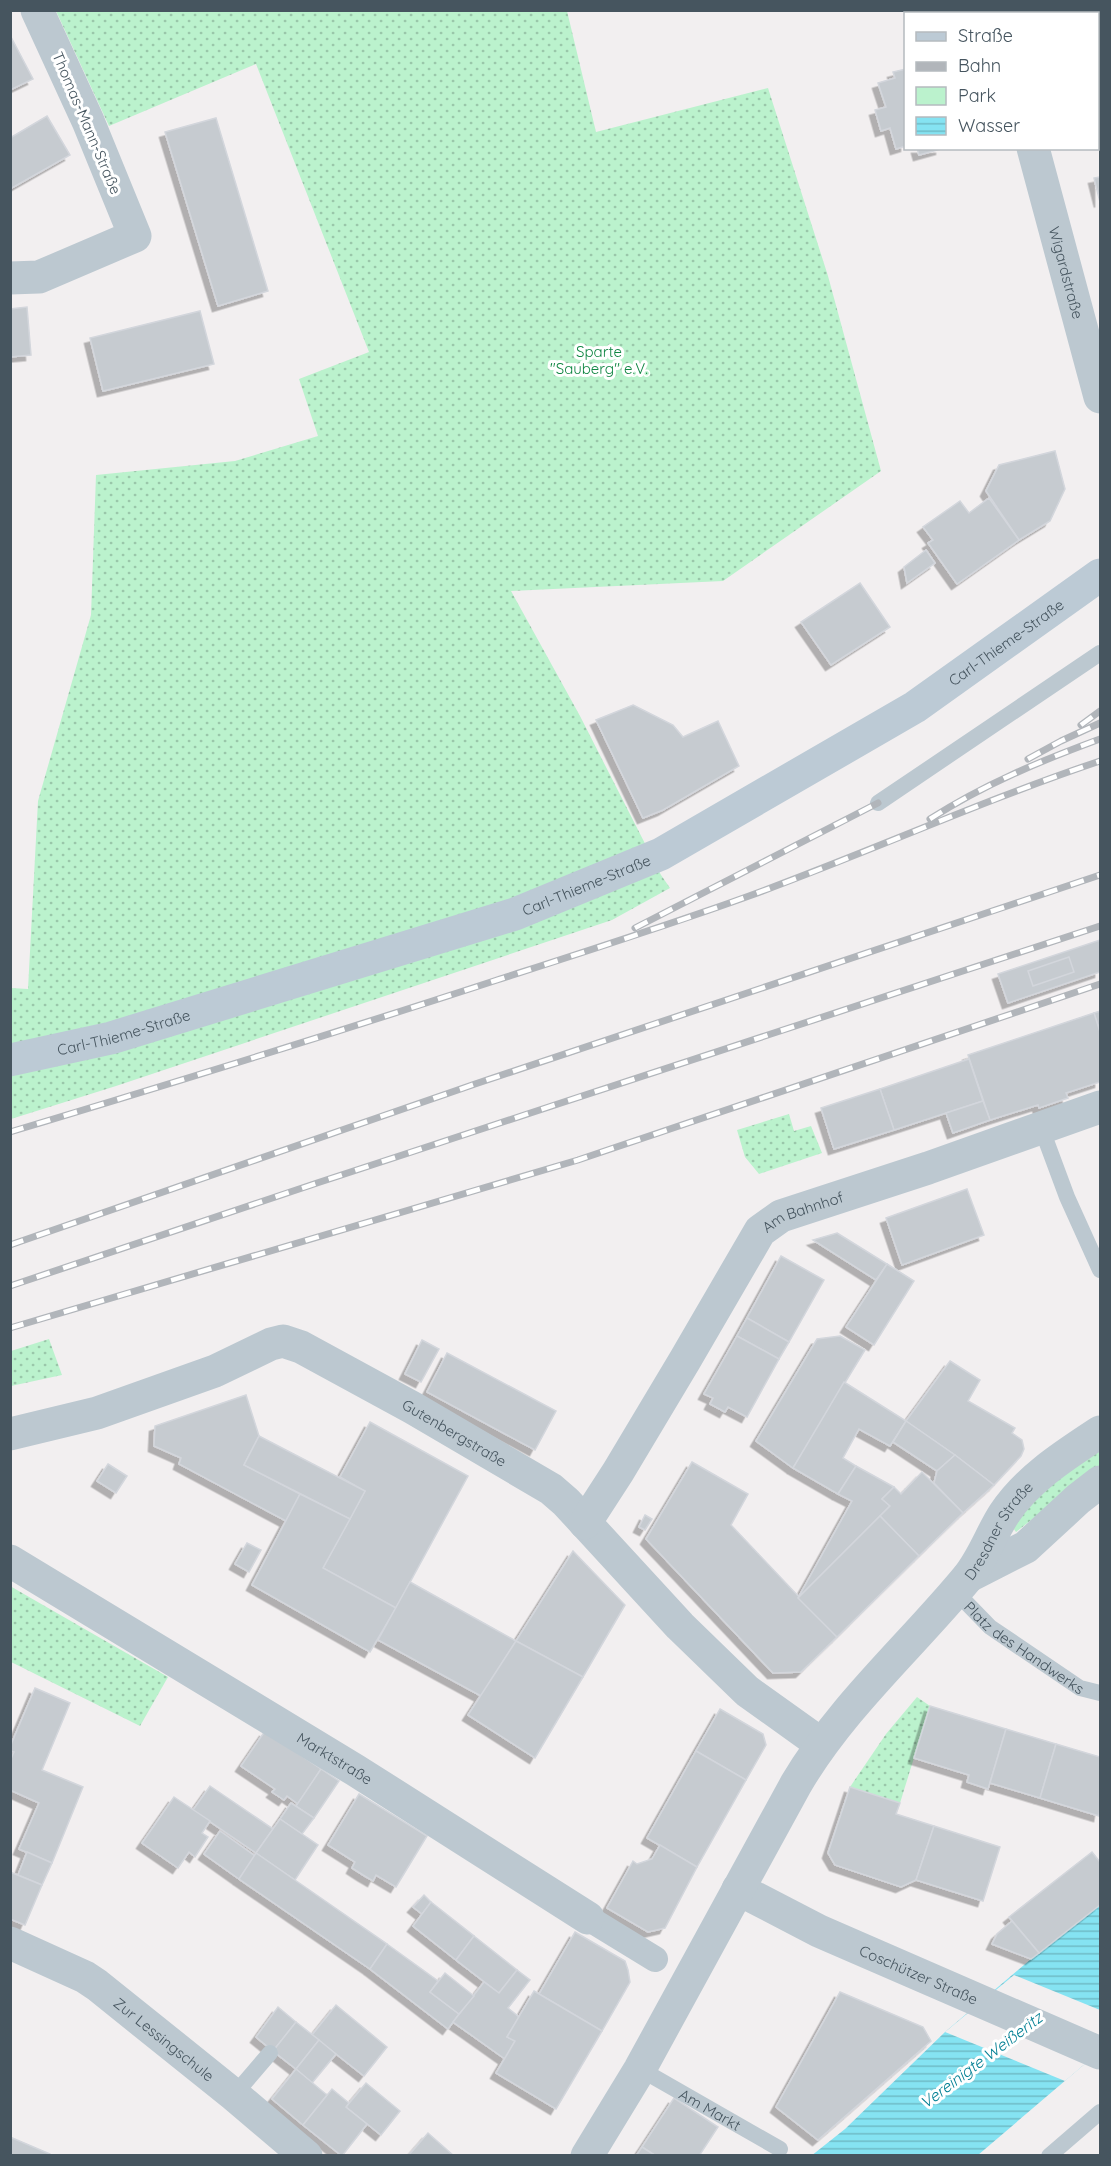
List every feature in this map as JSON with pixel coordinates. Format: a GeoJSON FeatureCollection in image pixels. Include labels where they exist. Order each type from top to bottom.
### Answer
{"type":"FeatureCollection","features":[{"type":"Feature","properties":{"kind":"main road","name":"Carl-Thieme-Straße"},"geometry":{"type":"LineString","coordinates":[[10,1060],[111,1038],[515,914],[661,854],[915,707],[1101,575]]}},
{"type":"Feature","properties":{"kind":"street","name":"Thomas-Mann-Straße"},"geometry":{"type":"LineString","coordinates":[[10,278],[39,277],[135,236],[88,121],[37,10]]}},
{"type":"Feature","properties":{"kind":"street","name":"Wigardstraße"},"geometry":{"type":"LineString","coordinates":[[1034,150],[1101,397]]}},
{"type":"Feature","properties":{"kind":"street","name":"Am Bahnhof"},"geometry":{"type":"LineString","coordinates":[[585,1523],[685,1360],[760,1231],[781,1216],[928,1168],[1101,1107]]}},
{"type":"Feature","properties":{"kind":"street","name":"Gutenbergstraße"},"geometry":{"type":"LineString","coordinates":[[10,1434],[98,1413],[215,1371],[255,1350],[283,1341],[301,1347],[551,1489],[680,1626],[747,1690],[821,1744]]}},
{"type":"Feature","properties":{"kind":"street","name":"Dresdner Straße"},"geometry":{"type":"LineString","coordinates":[[962,1583],[1005,1513],[1027,1487],[1061,1457],[1101,1432]]}},
{"type":"Feature","properties":{"kind":"street","name":"Dresdner Straße"},"geometry":{"type":"LineString","coordinates":[[962,1583],[1026,1547],[1078,1499],[1101,1482]]}},
{"type":"Feature","properties":{"kind":"street","name":"Marktstraße"},"geometry":{"type":"LineString","coordinates":[[10,1561],[356,1770],[655,1959]]}},
{"type":"Feature","properties":{"kind":"street"},"geometry":{"type":"LineString","coordinates":[[587,2156],[640,2069],[796,1784],[821,1744],[962,1583]]}},
{"type":"Feature","properties":{"kind":"street","name":"Coschützer Straße"},"geometry":{"type":"LineString","coordinates":[[738,1889],[819,1932],[1100,2053]]}},
{"type":"Feature","properties":{"kind":"street","name":"Zur Lessingschule"},"geometry":{"type":"LineString","coordinates":[[10,1942],[85,1977],[234,2095],[306,2156]]}},
{"type":"Feature","properties":{"kind":"lane"},"geometry":{"type":"LineString","coordinates":[[878,802],[1101,653]]}},
{"type":"Feature","properties":{"kind":"lane"},"geometry":{"type":"LineString","coordinates":[[1041,1127],[1067,1197],[1082,1224],[1101,1270]]}},
{"type":"Feature","properties":{"kind":"lane","name":"Platz des Handwerks"},"geometry":{"type":"LineString","coordinates":[[962,1583],[990,1627],[1080,1688],[1101,1693]]}},
{"type":"Feature","properties":{"kind":"lane"},"geometry":{"type":"LineString","coordinates":[[234,2095],[270,2052]]}},
{"type":"Feature","properties":{"kind":"lane","name":"Am Markt"},"geometry":{"type":"LineString","coordinates":[[640,2069],[780,2149]]}},
{"type":"Feature","properties":{"kind":"lane"},"geometry":{"type":"LineString","coordinates":[[1049,2156],[1101,2112]]}},
{"type":"Feature","properties":{"kind":"green space","name":"Sparte \"Sauberg\" e.V."},"geometry":{"type":"Polygon","coordinates":[[[56,11],[567,11],[596,132],[768,88],[828,276],[881,471],[723,581],[511,591],[580,716],[661,875],[670,888],[612,920],[11,1119],[11,988],[28,989],[38,801],[91,615],[96,475],[235,461],[318,436],[299,379],[369,352],[256,64],[109,126],[56,11]]]}},
{"type":"Feature","properties":{"kind":"green space"},"geometry":{"type":"Polygon","coordinates":[[[789,1114],[794,1131],[811,1126],[822,1153],[759,1174],[745,1157],[737,1130],[789,1114]]]}},
{"type":"Feature","properties":{"kind":"green space"},"geometry":{"type":"Polygon","coordinates":[[[49,1339],[62,1375],[11,1386],[11,1351],[49,1339]]]}},
{"type":"Feature","properties":{"kind":"green space"},"geometry":{"type":"Polygon","coordinates":[[[1100,1442],[1100,1466],[1016,1532],[1013,1528],[1017,1516],[1100,1442]]]}},
{"type":"Feature","properties":{"kind":"green space"},"geometry":{"type":"Polygon","coordinates":[[[10,1586],[168,1677],[140,1726],[11,1662],[10,1586]]]}},
{"type":"Feature","properties":{"kind":"green space"},"geometry":{"type":"Polygon","coordinates":[[[917,1697],[930,1706],[900,1803],[850,1787],[886,1734],[917,1697]]]}},
{"type":"Feature","properties":{"kind":"water","name":"Vereinigte Weißeritz"},"geometry":{"type":"Polygon","coordinates":[[[1100,1905],[1100,2051],[978,2155],[811,2156],[845,2129],[945,2032],[1031,1959],[1100,1905]]]}},
{"type":"Feature","properties":{"kind":"pier"},"geometry":{"type":"Polygon","coordinates":[[[1014,1975],[1100,2010],[1100,2051],[1065,2081],[945,2032],[1014,1975]]]}},
{"type":"Feature","properties":{"kind":"building"},"geometry":{"type":"Polygon","coordinates":[[[1100,10],[1099,96],[1099,12],[1070,12],[1100,10]]]}},
{"type":"Feature","properties":{"kind":"building"},"geometry":{"type":"Polygon","coordinates":[[[10,35],[33,79],[10,90],[10,35]]]}},
{"type":"Feature","properties":{"kind":"building"},"geometry":{"type":"Polygon","coordinates":[[[904,69],[904,147],[896,149],[890,128],[881,131],[875,110],[886,107],[878,83],[895,78],[893,72],[904,69]]]}},
{"type":"Feature","properties":{"kind":"building"},"geometry":{"type":"Polygon","coordinates":[[[47,116],[70,155],[10,189],[10,138],[47,116]]]}},
{"type":"Feature","properties":{"kind":"building"},"geometry":{"type":"Polygon","coordinates":[[[216,118],[268,291],[218,306],[165,132],[216,118]]]}},
{"type":"Feature","properties":{"kind":"building"},"geometry":{"type":"Polygon","coordinates":[[[918,150],[937,150],[919,155],[918,150]]]}},
{"type":"Feature","properties":{"kind":"building"},"geometry":{"type":"Polygon","coordinates":[[[1100,177],[1100,202],[1094,178],[1100,177]]]}},
{"type":"Feature","properties":{"kind":"building"},"geometry":{"type":"Polygon","coordinates":[[[27,307],[31,355],[10,357],[10,309],[27,307]]]}},
{"type":"Feature","properties":{"kind":"building"},"geometry":{"type":"Polygon","coordinates":[[[200,311],[214,364],[103,391],[90,338],[200,311]]]}},
{"type":"Feature","properties":{"kind":"building"},"geometry":{"type":"Polygon","coordinates":[[[1055,451],[1065,489],[1050,521],[1019,540],[986,491],[999,465],[1055,451]]]}},
{"type":"Feature","properties":{"kind":"building"},"geometry":{"type":"Polygon","coordinates":[[[989,498],[1019,540],[957,584],[928,543],[933,540],[923,527],[960,501],[969,513],[989,498]]]}},
{"type":"Feature","properties":{"kind":"building"},"geometry":{"type":"Polygon","coordinates":[[[926,550],[935,563],[907,583],[904,567],[926,550]]]}},
{"type":"Feature","properties":{"kind":"building"},"geometry":{"type":"Polygon","coordinates":[[[860,583],[890,627],[831,665],[801,622],[860,583]]]}},
{"type":"Feature","properties":{"kind":"building"},"geometry":{"type":"Polygon","coordinates":[[[633,705],[673,725],[683,737],[718,721],[739,766],[663,810],[643,818],[596,720],[633,705]]]}},
{"type":"Feature","properties":{"kind":"building"},"geometry":{"type":"Polygon","coordinates":[[[1100,940],[1100,972],[1008,1003],[998,974],[1100,940]]]}},
{"type":"Feature","properties":{"kind":"building"},"geometry":{"type":"Polygon","coordinates":[[[1069,957],[1074,972],[1033,986],[1028,971],[1069,957]]]}},
{"type":"Feature","properties":{"kind":"building"},"geometry":{"type":"Polygon","coordinates":[[[1100,1011],[1100,1032],[1094,1013],[1100,1011]]]}},
{"type":"Feature","properties":{"kind":"building"},"geometry":{"type":"Polygon","coordinates":[[[1094,1013],[1100,1032],[1100,1082],[1066,1093],[1068,1098],[990,1120],[968,1055],[1094,1013]]]}},
{"type":"Feature","properties":{"kind":"building"},"geometry":{"type":"Polygon","coordinates":[[[969,1059],[983,1101],[894,1130],[880,1089],[969,1059]]]}},
{"type":"Feature","properties":{"kind":"building"},"geometry":{"type":"Polygon","coordinates":[[[880,1089],[894,1130],[834,1149],[821,1108],[880,1089]]]}},
{"type":"Feature","properties":{"kind":"building"},"geometry":{"type":"Polygon","coordinates":[[[983,1101],[990,1120],[953,1133],[946,1113],[983,1101]]]}},
{"type":"Feature","properties":{"kind":"building"},"geometry":{"type":"Polygon","coordinates":[[[967,1189],[984,1235],[902,1265],[886,1218],[967,1189]]]}},
{"type":"Feature","properties":{"kind":"building"},"geometry":{"type":"Polygon","coordinates":[[[837,1233],[887,1264],[876,1280],[813,1240],[837,1233]]]}},
{"type":"Feature","properties":{"kind":"building"},"geometry":{"type":"Polygon","coordinates":[[[781,1256],[824,1280],[789,1342],[747,1318],[781,1256]]]}},
{"type":"Feature","properties":{"kind":"building"},"geometry":{"type":"Polygon","coordinates":[[[887,1264],[914,1281],[874,1345],[846,1327],[887,1264]]]}},
{"type":"Feature","properties":{"kind":"building"},"geometry":{"type":"Polygon","coordinates":[[[747,1318],[789,1342],[779,1359],[737,1336],[747,1318]]]}},
{"type":"Feature","properties":{"kind":"building"},"geometry":{"type":"Polygon","coordinates":[[[737,1336],[779,1359],[747,1417],[728,1407],[725,1412],[710,1404],[713,1398],[704,1394],[737,1336]]]}},
{"type":"Feature","properties":{"kind":"building"},"geometry":{"type":"Polygon","coordinates":[[[840,1336],[865,1350],[793,1468],[756,1441],[817,1339],[840,1336]]]}},
{"type":"Feature","properties":{"kind":"building"},"geometry":{"type":"Polygon","coordinates":[[[422,1340],[439,1349],[421,1382],[405,1374],[422,1340]]]}},
{"type":"Feature","properties":{"kind":"building"},"geometry":{"type":"Polygon","coordinates":[[[447,1353],[556,1411],[535,1450],[427,1392],[447,1353]]]}},
{"type":"Feature","properties":{"kind":"building"},"geometry":{"type":"Polygon","coordinates":[[[950,1361],[980,1380],[968,1401],[1015,1428],[1012,1433],[1022,1440],[1024,1449],[1021,1456],[994,1485],[906,1421],[950,1361]]]}},
{"type":"Feature","properties":{"kind":"building"},"geometry":{"type":"Polygon","coordinates":[[[844,1382],[906,1421],[890,1446],[859,1429],[843,1458],[856,1466],[838,1494],[793,1468],[844,1382]]]}},
{"type":"Feature","properties":{"kind":"building"},"geometry":{"type":"Polygon","coordinates":[[[246,1395],[259,1436],[244,1465],[300,1494],[286,1521],[179,1464],[181,1458],[154,1446],[155,1426],[246,1395]]]}},
{"type":"Feature","properties":{"kind":"building"},"geometry":{"type":"Polygon","coordinates":[[[906,1421],[955,1455],[937,1471],[893,1442],[906,1421]]]}},
{"type":"Feature","properties":{"kind":"building"},"geometry":{"type":"Polygon","coordinates":[[[370,1422],[468,1476],[396,1608],[323,1568],[365,1491],[340,1477],[370,1422]]]}},
{"type":"Feature","properties":{"kind":"building"},"geometry":{"type":"Polygon","coordinates":[[[259,1436],[365,1491],[350,1519],[244,1465],[259,1436]]]}},
{"type":"Feature","properties":{"kind":"building"},"geometry":{"type":"Polygon","coordinates":[[[955,1455],[994,1485],[963,1513],[934,1483],[937,1471],[955,1455]]]}},
{"type":"Feature","properties":{"kind":"building"},"geometry":{"type":"Polygon","coordinates":[[[692,1462],[748,1494],[731,1525],[837,1637],[801,1672],[773,1673],[646,1539],[692,1462]]]}},
{"type":"Feature","properties":{"kind":"building"},"geometry":{"type":"Polygon","coordinates":[[[108,1464],[127,1476],[116,1493],[97,1481],[108,1464]]]}},
{"type":"Feature","properties":{"kind":"building"},"geometry":{"type":"Polygon","coordinates":[[[856,1466],[894,1487],[882,1499],[890,1506],[798,1598],[852,1501],[838,1494],[856,1466]]]}},
{"type":"Feature","properties":{"kind":"building"},"geometry":{"type":"Polygon","coordinates":[[[922,1472],[963,1513],[919,1556],[880,1516],[890,1506],[882,1499],[894,1487],[901,1494],[922,1472]]]}},
{"type":"Feature","properties":{"kind":"building"},"geometry":{"type":"Polygon","coordinates":[[[300,1494],[350,1519],[323,1568],[396,1608],[370,1652],[252,1585],[300,1494]]]}},
{"type":"Feature","properties":{"kind":"building"},"geometry":{"type":"Polygon","coordinates":[[[645,1515],[652,1519],[645,1530],[639,1527],[645,1515]]]}},
{"type":"Feature","properties":{"kind":"building"},"geometry":{"type":"Polygon","coordinates":[[[880,1516],[919,1556],[837,1637],[798,1598],[880,1516]]]}},
{"type":"Feature","properties":{"kind":"building"},"geometry":{"type":"Polygon","coordinates":[[[247,1543],[261,1550],[249,1572],[235,1564],[247,1543]]]}},
{"type":"Feature","properties":{"kind":"building"},"geometry":{"type":"Polygon","coordinates":[[[573,1551],[625,1605],[583,1677],[516,1641],[573,1551]]]}},
{"type":"Feature","properties":{"kind":"building"},"geometry":{"type":"Polygon","coordinates":[[[410,1582],[516,1641],[481,1696],[378,1640],[410,1582]]]}},
{"type":"Feature","properties":{"kind":"building"},"geometry":{"type":"Polygon","coordinates":[[[516,1641],[583,1677],[535,1758],[468,1715],[516,1641]]]}},
{"type":"Feature","properties":{"kind":"building"},"geometry":{"type":"Polygon","coordinates":[[[35,1688],[70,1703],[42,1770],[83,1787],[52,1863],[19,1849],[39,1803],[10,1790],[10,1761],[14,1752],[10,1751],[10,1747],[35,1688]]]}},
{"type":"Feature","properties":{"kind":"building"},"geometry":{"type":"Polygon","coordinates":[[[930,1706],[1006,1729],[988,1789],[967,1782],[969,1775],[914,1758],[930,1706]]]}},
{"type":"Feature","properties":{"kind":"building"},"geometry":{"type":"Polygon","coordinates":[[[720,1709],[763,1734],[766,1745],[746,1780],[696,1751],[720,1709]]]}},
{"type":"Feature","properties":{"kind":"building"},"geometry":{"type":"Polygon","coordinates":[[[1006,1729],[1056,1744],[1040,1798],[990,1783],[1006,1729]]]}},
{"type":"Feature","properties":{"kind":"building"},"geometry":{"type":"Polygon","coordinates":[[[265,1731],[321,1769],[298,1804],[287,1796],[284,1800],[272,1792],[275,1789],[241,1766],[265,1731]]]}},
{"type":"Feature","properties":{"kind":"building"},"geometry":{"type":"Polygon","coordinates":[[[1056,1744],[1100,1757],[1099,1816],[1040,1798],[1056,1744]]]}},
{"type":"Feature","properties":{"kind":"building"},"geometry":{"type":"Polygon","coordinates":[[[696,1751],[746,1780],[697,1867],[647,1838],[696,1751]]]}},
{"type":"Feature","properties":{"kind":"building"},"geometry":{"type":"Polygon","coordinates":[[[321,1769],[339,1781],[314,1818],[296,1806],[321,1769]]]}},
{"type":"Feature","properties":{"kind":"building"},"geometry":{"type":"Polygon","coordinates":[[[210,1786],[273,1829],[256,1853],[193,1810],[210,1786]]]}},
{"type":"Feature","properties":{"kind":"building"},"geometry":{"type":"Polygon","coordinates":[[[850,1787],[900,1803],[896,1814],[934,1826],[916,1880],[901,1887],[835,1865],[828,1853],[850,1787]]]}},
{"type":"Feature","properties":{"kind":"building"},"geometry":{"type":"Polygon","coordinates":[[[359,1794],[427,1836],[396,1887],[376,1875],[373,1881],[363,1875],[352,1868],[355,1862],[328,1845],[359,1794]]]}},
{"type":"Feature","properties":{"kind":"building"},"geometry":{"type":"Polygon","coordinates":[[[174,1797],[210,1821],[202,1833],[208,1837],[195,1857],[189,1852],[178,1868],[142,1843],[174,1797]]]}},
{"type":"Feature","properties":{"kind":"building"},"geometry":{"type":"Polygon","coordinates":[[[291,1803],[314,1818],[302,1834],[280,1819],[291,1803]]]}},
{"type":"Feature","properties":{"kind":"building"},"geometry":{"type":"Polygon","coordinates":[[[280,1819],[318,1845],[295,1880],[256,1853],[280,1819]]]}},
{"type":"Feature","properties":{"kind":"building"},"geometry":{"type":"Polygon","coordinates":[[[934,1826],[1000,1847],[983,1901],[916,1880],[934,1826]]]}},
{"type":"Feature","properties":{"kind":"building"},"geometry":{"type":"Polygon","coordinates":[[[220,1831],[255,1856],[239,1879],[204,1854],[220,1831]]]}},
{"type":"Feature","properties":{"kind":"building"},"geometry":{"type":"Polygon","coordinates":[[[660,1845],[697,1867],[665,1928],[648,1932],[607,1908],[633,1861],[637,1864],[652,1859],[660,1845]]]}},
{"type":"Feature","properties":{"kind":"building"},"geometry":{"type":"Polygon","coordinates":[[[27,1852],[52,1863],[42,1885],[18,1875],[27,1852]]]}},
{"type":"Feature","properties":{"kind":"building"},"geometry":{"type":"Polygon","coordinates":[[[1092,1852],[1100,1862],[1100,1905],[1039,1953],[1009,1917],[1092,1852]]]}},
{"type":"Feature","properties":{"kind":"building"},"geometry":{"type":"Polygon","coordinates":[[[256,1853],[387,1944],[370,1969],[239,1879],[256,1853]]]}},
{"type":"Feature","properties":{"kind":"building"},"geometry":{"type":"Polygon","coordinates":[[[10,1872],[42,1885],[25,1925],[10,1919],[10,1872]]]}},
{"type":"Feature","properties":{"kind":"building"},"geometry":{"type":"Polygon","coordinates":[[[424,1895],[431,1902],[422,1914],[413,1907],[424,1895]]]}},
{"type":"Feature","properties":{"kind":"building"},"geometry":{"type":"Polygon","coordinates":[[[431,1902],[474,1936],[456,1960],[413,1926],[431,1902]]]}},
{"type":"Feature","properties":{"kind":"building"},"geometry":{"type":"Polygon","coordinates":[[[1012,1921],[1039,1953],[1031,1959],[992,1944],[997,1934],[1012,1921]]]}},
{"type":"Feature","properties":{"kind":"building"},"geometry":{"type":"Polygon","coordinates":[[[575,1932],[625,1961],[628,1970],[630,1982],[602,2031],[539,1994],[575,1932]]]}},
{"type":"Feature","properties":{"kind":"building"},"geometry":{"type":"Polygon","coordinates":[[[474,1936],[517,1970],[499,1993],[456,1960],[474,1936]]]}},
{"type":"Feature","properties":{"kind":"building"},"geometry":{"type":"Polygon","coordinates":[[[387,1944],[438,1981],[430,1992],[459,2014],[448,2029],[370,1969],[387,1944]]]}},
{"type":"Feature","properties":{"kind":"building"},"geometry":{"type":"Polygon","coordinates":[[[517,1970],[530,1980],[508,2008],[519,2017],[507,2037],[515,2041],[505,2059],[453,2022],[484,1982],[499,1993],[517,1970]]]}},
{"type":"Feature","properties":{"kind":"building"},"geometry":{"type":"Polygon","coordinates":[[[445,1973],[474,1996],[459,2014],[430,1992],[445,1973]]]}},
{"type":"Feature","properties":{"kind":"building"},"geometry":{"type":"Polygon","coordinates":[[[534,1991],[602,2031],[556,2109],[496,2073],[515,2041],[507,2037],[534,1991]]]}},
{"type":"Feature","properties":{"kind":"building"},"geometry":{"type":"Polygon","coordinates":[[[840,1992],[923,2027],[931,2041],[818,2140],[776,2107],[840,1992]]]}},
{"type":"Feature","properties":{"kind":"building"},"geometry":{"type":"Polygon","coordinates":[[[336,2005],[387,2047],[364,2076],[312,2035],[336,2005]]]}},
{"type":"Feature","properties":{"kind":"building"},"geometry":{"type":"Polygon","coordinates":[[[278,2007],[296,2022],[273,2051],[256,2037],[278,2007]]]}},
{"type":"Feature","properties":{"kind":"building"},"geometry":{"type":"Polygon","coordinates":[[[296,2022],[319,2040],[296,2069],[273,2051],[296,2022]]]}},
{"type":"Feature","properties":{"kind":"building"},"geometry":{"type":"Polygon","coordinates":[[[319,2040],[336,2054],[312,2083],[296,2069],[319,2040]]]}},
{"type":"Feature","properties":{"kind":"building"},"geometry":{"type":"Polygon","coordinates":[[[296,2069],[327,2095],[303,2125],[272,2099],[296,2069]]]}},
{"type":"Feature","properties":{"kind":"building"},"geometry":{"type":"Polygon","coordinates":[[[366,2083],[400,2111],[381,2135],[346,2107],[366,2083]]]}},
{"type":"Feature","properties":{"kind":"building"},"geometry":{"type":"Polygon","coordinates":[[[332,2089],[349,2103],[346,2107],[367,2124],[342,2156],[303,2125],[332,2089]]]}},
{"type":"Feature","properties":{"kind":"building"},"geometry":{"type":"Polygon","coordinates":[[[674,2098],[718,2127],[699,2156],[656,2156],[642,2147],[674,2098]]]}},
{"type":"Feature","properties":{"kind":"building"},"geometry":{"type":"Polygon","coordinates":[[[428,2133],[454,2156],[408,2156],[428,2133]]]}},
{"type":"Feature","properties":{"kind":"building"},"geometry":{"type":"Polygon","coordinates":[[[10,2137],[50,2154],[50,2156],[10,2156],[10,2137]]]}},
{"type":"Feature","properties":{"kind":"building"},"geometry":{"type":"Polygon","coordinates":[[[642,2147],[656,2156],[636,2156],[642,2147]]]}},
{"type":"Feature","properties":{"kind":"railway"},"geometry":{"type":"LineString","coordinates":[[1081,725],[1100,711]]}},
{"type":"Feature","properties":{"kind":"railway"},"geometry":{"type":"LineString","coordinates":[[1028,759],[1100,723]]}},
{"type":"Feature","properties":{"kind":"railway"},"geometry":{"type":"LineString","coordinates":[[930,819],[1013,774],[1100,739]]}},
{"type":"Feature","properties":{"kind":"railway"},"geometry":{"type":"LineString","coordinates":[[10,1132],[315,1038],[686,918],[1100,761]]}},
{"type":"Feature","properties":{"kind":"railway"},"geometry":{"type":"LineString","coordinates":[[635,928],[878,803]]}},
{"type":"Feature","properties":{"kind":"railway"},"geometry":{"type":"LineString","coordinates":[[10,1245],[475,1084],[1100,875]]}},
{"type":"Feature","properties":{"kind":"railway"},"geometry":{"type":"LineString","coordinates":[[10,1286],[1100,926]]}},
{"type":"Feature","properties":{"kind":"railway"},"geometry":{"type":"LineString","coordinates":[[10,1328],[578,1160],[1100,984]]}}]}
